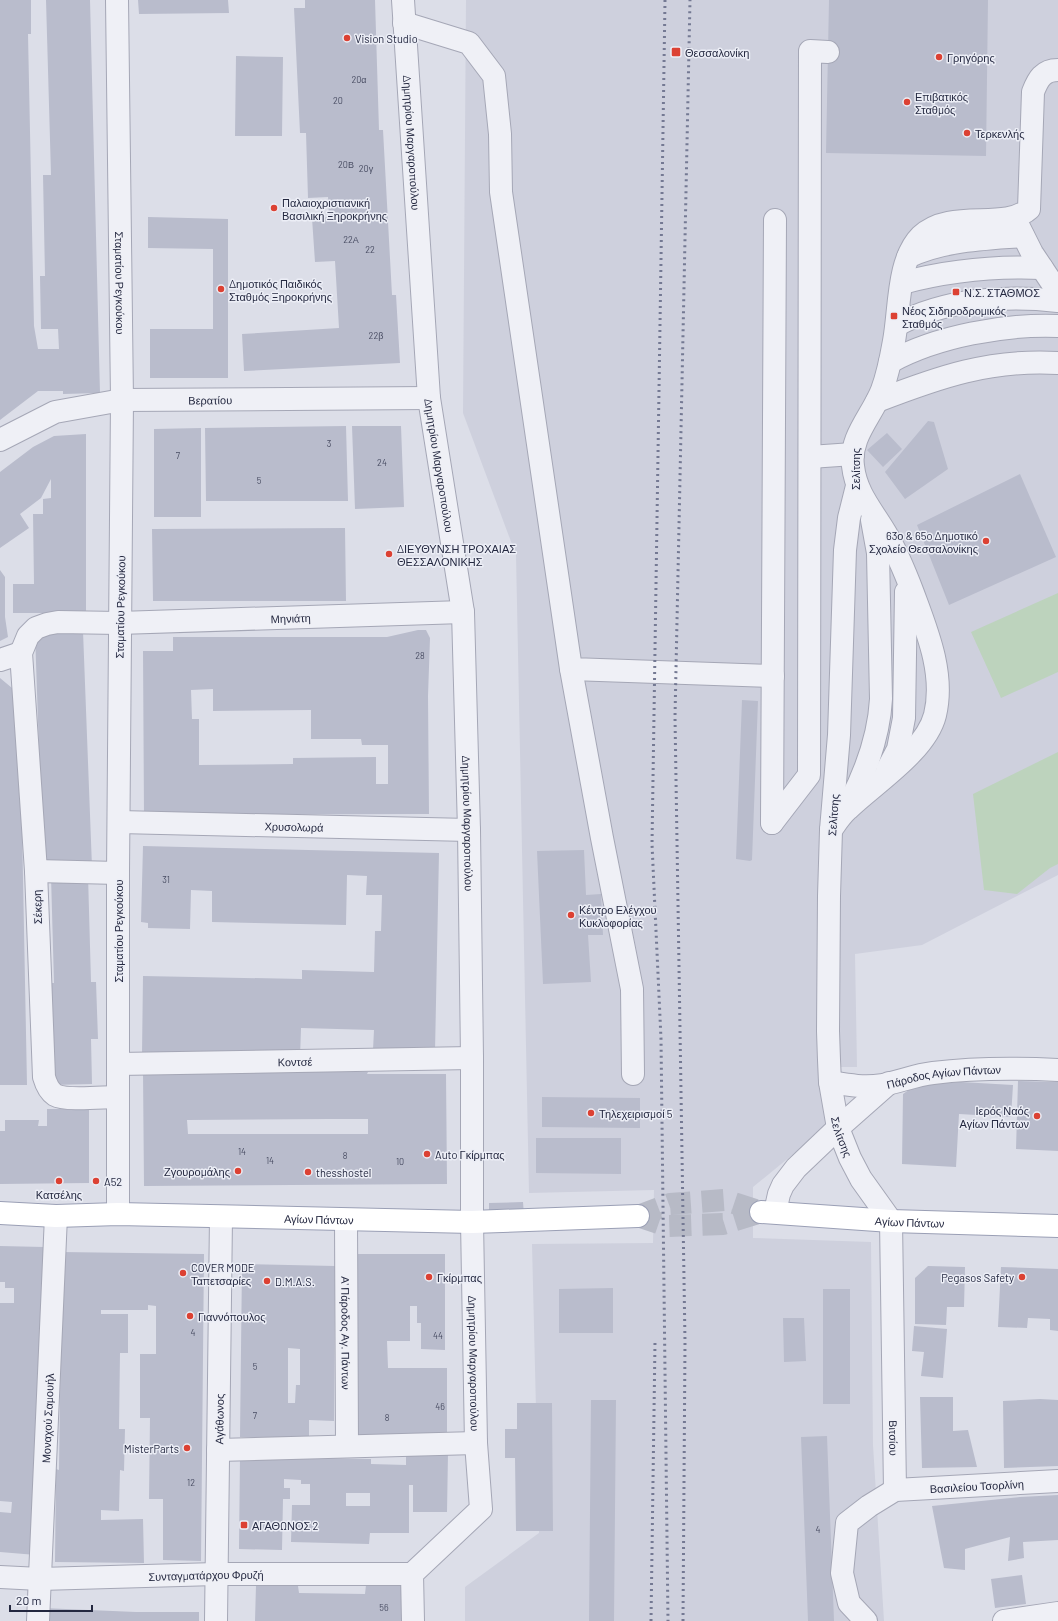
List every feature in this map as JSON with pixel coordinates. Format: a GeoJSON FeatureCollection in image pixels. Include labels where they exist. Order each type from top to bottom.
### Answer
{"type":"FeatureCollection","features":[{"type":"Feature","properties":{"kind":"main road","name":"Αγίων Πάντων"},"geometry":{"type":"LineString","coordinates":[[768,1212],[891,1221],[1058,1226]]}},
{"type":"Feature","properties":{"kind":"main road","name":"Αγίων Πάντων"},"geometry":{"type":"LineString","coordinates":[[0,1213],[56,1216],[118,1214],[472,1222],[638,1216]]}},
{"type":"Feature","properties":{"kind":"street","name":"Σταματίου Ρεγκούκου"},"geometry":{"type":"LineString","coordinates":[[117,0],[122,400],[119,624],[118,1214]]}},
{"type":"Feature","properties":{"kind":"street","name":"Δημητρίου Μαργαροπούλου"},"geometry":{"type":"LineString","coordinates":[[403,0],[429,398],[463,612],[469,830],[472,1058],[472,1222],[476,1443],[481,1509],[412,1574]]}},
{"type":"Feature","properties":{"kind":"street"},"geometry":{"type":"LineString","coordinates":[[404,23],[469,43],[494,76],[500,134],[501,192],[571,669],[632,989],[633,1074]]}},
{"type":"Feature","properties":{"kind":"street"},"geometry":{"type":"LineString","coordinates":[[775,220],[772,823],[809,775],[810,51],[828,52]]}},
{"type":"Feature","properties":{"kind":"street"},"geometry":{"type":"LineString","coordinates":[[1058,70],[1048,71],[1041,76],[1033,92],[1029,209],[1019,227],[1042,268],[1058,292]]}},
{"type":"Feature","properties":{"kind":"street","name":"Σελίτσης"},"geometry":{"type":"LineString","coordinates":[[891,1221],[855,1169],[838,1128],[830,1082],[828,1031],[831,830],[839,735],[845,550],[849,518],[860,492],[853,465],[852,454],[858,435],[877,401],[890,362],[897,325],[905,266],[917,241],[923,235],[936,228],[961,221],[1019,227]]}},
{"type":"Feature","properties":{"kind":"street"},"geometry":{"type":"LineString","coordinates":[[902,283],[991,268],[1042,268]]}},
{"type":"Feature","properties":{"kind":"street"},"geometry":{"type":"LineString","coordinates":[[897,325],[930,311],[972,302],[1024,298],[1058,301]]}},
{"type":"Feature","properties":{"kind":"street"},"geometry":{"type":"LineString","coordinates":[[890,362],[924,346],[948,339],[1021,327],[1058,326]]}},
{"type":"Feature","properties":{"kind":"street"},"geometry":{"type":"LineString","coordinates":[[877,401],[963,371],[1008,364],[1058,363]]}},
{"type":"Feature","properties":{"kind":"street","name":"Βερατίου"},"geometry":{"type":"LineString","coordinates":[[0,440],[55,412],[122,400],[429,398]]}},
{"type":"Feature","properties":{"kind":"street"},"geometry":{"type":"LineString","coordinates":[[810,457],[852,454]]}},
{"type":"Feature","properties":{"kind":"street"},"geometry":{"type":"LineString","coordinates":[[846,810],[906,758],[924,739],[930,730],[935,716],[937,703],[937,681],[934,661],[924,625],[904,572],[885,532],[860,492]]}},
{"type":"Feature","properties":{"kind":"street"},"geometry":{"type":"LineString","coordinates":[[831,830],[846,810],[865,772],[870,758],[880,716],[878,553],[872,521],[860,492]]}},
{"type":"Feature","properties":{"kind":"street"},"geometry":{"type":"LineString","coordinates":[[880,781],[898,749],[904,718],[907,608],[904,572]]}},
{"type":"Feature","properties":{"kind":"street","name":"Μηνιάτη"},"geometry":{"type":"LineString","coordinates":[[119,624],[463,612]]}},
{"type":"Feature","properties":{"kind":"street","name":"Σέκερη"},"geometry":{"type":"LineString","coordinates":[[117,1097],[65,1098],[55,1095],[48,1088],[44,1077],[36,872],[21,653],[28,636],[36,628],[47,624],[58,622],[119,624]]}},
{"type":"Feature","properties":{"kind":"street"},"geometry":{"type":"LineString","coordinates":[[0,660],[21,653]]}},
{"type":"Feature","properties":{"kind":"street"},"geometry":{"type":"LineString","coordinates":[[571,669],[773,676]]}},
{"type":"Feature","properties":{"kind":"street","name":"Χρυσολωρά"},"geometry":{"type":"LineString","coordinates":[[119,822],[469,830]]}},
{"type":"Feature","properties":{"kind":"street"},"geometry":{"type":"LineString","coordinates":[[36,872],[118,873]]}},
{"type":"Feature","properties":{"kind":"street","name":"Κοντσέ"},"geometry":{"type":"LineString","coordinates":[[118,1064],[472,1058]]}},
{"type":"Feature","properties":{"kind":"street","name":"Πάροδος Αγίων Πάντων"},"geometry":{"type":"LineString","coordinates":[[830,1082],[865,1086],[889,1083],[926,1074],[938,1073],[1004,1069],[1058,1070]]}},
{"type":"Feature","properties":{"kind":"street"},"geometry":{"type":"LineString","coordinates":[[768,1212],[789,1177],[808,1156],[889,1083]]}},
{"type":"Feature","properties":{"kind":"street","name":"Μοναχού Σαμουήλ"},"geometry":{"type":"LineString","coordinates":[[38,1621],[56,1216]]}},
{"type":"Feature","properties":{"kind":"street","name":"Αγάθωνος"},"geometry":{"type":"LineString","coordinates":[[216,1621],[221,1216]]}},
{"type":"Feature","properties":{"kind":"street","name":"Α' Πάροδος Αγ. Πάντων"},"geometry":{"type":"LineString","coordinates":[[346,1220],[347,1445]]}},
{"type":"Feature","properties":{"kind":"street","name":"Βιτσίου"},"geometry":{"type":"LineString","coordinates":[[891,1221],[895,1490]]}},
{"type":"Feature","properties":{"kind":"street"},"geometry":{"type":"LineString","coordinates":[[218,1450],[347,1445],[476,1443]]}},
{"type":"Feature","properties":{"kind":"street","name":"Βασιλείου Τσορλίνη"},"geometry":{"type":"LineString","coordinates":[[895,1490],[1058,1481]]}},
{"type":"Feature","properties":{"kind":"street"},"geometry":{"type":"LineString","coordinates":[[866,1621],[849,1603],[842,1572],[847,1523],[869,1506],[895,1490]]}},
{"type":"Feature","properties":{"kind":"street","name":"Συνταγματάρχου Φρυζή"},"geometry":{"type":"LineString","coordinates":[[0,1577],[40,1579],[216,1574],[412,1574]]}},
{"type":"Feature","properties":{"kind":"street"},"geometry":{"type":"LineString","coordinates":[[412,1574],[413,1621]]}},
{"type":"Feature","properties":{"kind":"street"},"geometry":{"type":"LineString","coordinates":[[1004,1621],[1058,1613]]}},
{"type":"Feature","properties":{"kind":"shaded area"},"geometry":{"type":"Polygon","coordinates":[[[466,0],[1058,0],[1058,875],[922,945],[855,954],[857,1067],[824,1067],[825,1128],[753,1187],[753,1238],[871,1242],[873,1445],[884,1621],[465,1621],[465,1587],[539,1533],[532,1244],[653,1243],[654,1190],[529,1193],[516,555],[463,413],[466,0]]]}},
{"type":"Feature","properties":{"kind":"green space"},"geometry":{"type":"Polygon","coordinates":[[[1058,593],[1058,672],[1001,698],[971,632],[1058,593]]]}},
{"type":"Feature","properties":{"kind":"green space"},"geometry":{"type":"Polygon","coordinates":[[[1058,752],[1058,864],[1050,868],[1017,894],[984,890],[973,794],[1058,752]]]}},
{"type":"Feature","properties":{"kind":"building"},"geometry":{"type":"Polygon","coordinates":[[[0,0],[31,0],[31,34],[28,34],[34,326],[38,349],[59,349],[58,329],[41,329],[40,276],[45,276],[43,175],[51,175],[46,0],[90,0],[100,393],[63,394],[63,391],[38,391],[0,420],[0,0]]]}},
{"type":"Feature","properties":{"kind":"building"},"geometry":{"type":"Polygon","coordinates":[[[138,0],[228,0],[229,13],[139,14],[138,0]]]}},
{"type":"Feature","properties":{"kind":"building"},"geometry":{"type":"Polygon","coordinates":[[[305,0],[375,0],[379,130],[383,130],[392,295],[396,295],[400,363],[244,371],[242,334],[339,328],[335,261],[315,262],[312,218],[329,217],[328,197],[308,198],[306,133],[300,133],[294,8],[305,8],[305,0]]]}},
{"type":"Feature","properties":{"kind":"building","name":"Επιβατικός Σταθμός"},"geometry":{"type":"Polygon","coordinates":[[[829,0],[988,0],[986,156],[826,153],[829,0]]]}},
{"type":"Feature","properties":{"kind":"building"},"geometry":{"type":"Polygon","coordinates":[[[236,56],[283,57],[282,136],[235,136],[236,56]]]}},
{"type":"Feature","properties":{"kind":"building","name":"Δημοτικός Παιδικός Σταθμός Ξηροκρήνης"},"geometry":{"type":"Polygon","coordinates":[[[148,217],[228,219],[228,378],[150,378],[150,329],[213,329],[213,249],[148,248],[148,217]]]}},
{"type":"Feature","properties":{"kind":"building"},"geometry":{"type":"Polygon","coordinates":[[[928,421],[934,422],[948,469],[905,499],[885,472],[928,421]]]}},
{"type":"Feature","properties":{"kind":"building"},"geometry":{"type":"Polygon","coordinates":[[[346,426],[348,501],[206,501],[205,428],[346,426]]]}},
{"type":"Feature","properties":{"kind":"building"},"geometry":{"type":"Polygon","coordinates":[[[352,426],[401,426],[404,507],[355,509],[352,426]]]}},
{"type":"Feature","properties":{"kind":"building"},"geometry":{"type":"Polygon","coordinates":[[[201,428],[201,517],[154,517],[154,429],[201,428]]]}},
{"type":"Feature","properties":{"kind":"building"},"geometry":{"type":"Polygon","coordinates":[[[887,433],[902,449],[883,467],[867,450],[887,433]]]}},
{"type":"Feature","properties":{"kind":"building"},"geometry":{"type":"Polygon","coordinates":[[[86,434],[86,613],[13,613],[13,584],[34,584],[33,514],[43,514],[43,499],[51,498],[51,479],[41,498],[20,514],[29,528],[0,548],[0,472],[33,447],[54,436],[86,434]]]}},
{"type":"Feature","properties":{"kind":"building","name":"63ο & 65o Δημοτικό Σχολείο Θεσσαλονίκης"},"geometry":{"type":"Polygon","coordinates":[[[1020,474],[1056,557],[949,605],[917,525],[1020,474]]]}},
{"type":"Feature","properties":{"kind":"building"},"geometry":{"type":"Polygon","coordinates":[[[345,528],[346,601],[153,601],[152,529],[345,528]]]}},
{"type":"Feature","properties":{"kind":"building"},"geometry":{"type":"Polygon","coordinates":[[[0,570],[5,577],[5,617],[8,637],[0,641],[0,570]]]}},
{"type":"Feature","properties":{"kind":"building"},"geometry":{"type":"Polygon","coordinates":[[[418,630],[426,630],[430,638],[428,696],[429,814],[144,815],[143,651],[173,651],[173,637],[387,637],[418,630]],[[213,689],[191,690],[192,719],[199,719],[199,765],[293,764],[293,758],[376,757],[376,784],[388,784],[388,745],[362,745],[361,739],[311,739],[311,710],[213,711],[213,689]]]}},
{"type":"Feature","properties":{"kind":"building"},"geometry":{"type":"Polygon","coordinates":[[[83,631],[92,867],[43,868],[35,633],[83,631]]]}},
{"type":"Feature","properties":{"kind":"building"},"geometry":{"type":"Polygon","coordinates":[[[0,678],[12,688],[21,774],[27,1085],[0,1085],[0,678]]]}},
{"type":"Feature","properties":{"kind":"building"},"geometry":{"type":"Polygon","coordinates":[[[742,700],[758,701],[752,860],[750,861],[736,859],[742,700]]]}},
{"type":"Feature","properties":{"kind":"building"},"geometry":{"type":"Polygon","coordinates":[[[143,846],[439,853],[435,1052],[373,1050],[374,1030],[301,1028],[300,1058],[142,1054],[143,976],[302,979],[302,970],[374,972],[375,931],[381,931],[382,895],[366,895],[367,876],[347,875],[346,925],[212,922],[212,891],[191,890],[190,929],[148,928],[148,923],[141,922],[143,846]]]}},
{"type":"Feature","properties":{"kind":"building","name":"Κέντρο Ελέγχου Κυκλοφορίας"},"geometry":{"type":"Polygon","coordinates":[[[584,850],[586,895],[601,894],[603,935],[588,935],[591,982],[543,984],[537,851],[584,850]]]}},
{"type":"Feature","properties":{"kind":"building"},"geometry":{"type":"Polygon","coordinates":[[[88,875],[91,982],[96,982],[98,1039],[91,1039],[92,1084],[53,1085],[43,983],[54,983],[51,876],[88,875]]]}},
{"type":"Feature","properties":{"kind":"building"},"geometry":{"type":"Polygon","coordinates":[[[143,1072],[368,1072],[367,1074],[446,1074],[447,1184],[144,1186],[143,1072]],[[368,1119],[187,1120],[188,1134],[368,1134],[368,1119]]]}},
{"type":"Feature","properties":{"kind":"building","name":"Ιερός Ναός Αγίων Πάντων"},"geometry":{"type":"Polygon","coordinates":[[[1018,1081],[1058,1082],[1058,1151],[1016,1149],[1018,1081]]]}},
{"type":"Feature","properties":{"kind":"building"},"geometry":{"type":"Polygon","coordinates":[[[961,1082],[1013,1085],[1011,1117],[959,1114],[956,1167],[902,1164],[903,1094],[916,1085],[961,1082]]]}},
{"type":"Feature","properties":{"kind":"building","name":"Τηλεχειρισμοί 5"},"geometry":{"type":"Polygon","coordinates":[[[542,1097],[640,1098],[640,1128],[542,1127],[542,1097]]]}},
{"type":"Feature","properties":{"kind":"building"},"geometry":{"type":"Polygon","coordinates":[[[47,1109],[89,1109],[89,1183],[0,1184],[0,1131],[5,1131],[5,1120],[39,1120],[38,1126],[47,1126],[47,1109]]]}},
{"type":"Feature","properties":{"kind":"building"},"geometry":{"type":"Polygon","coordinates":[[[536,1138],[621,1138],[621,1174],[536,1173],[536,1138]]]}},
{"type":"Feature","properties":{"kind":"building"},"geometry":{"type":"Polygon","coordinates":[[[523,1202],[524,1215],[489,1217],[489,1203],[523,1202]]]}},
{"type":"Feature","properties":{"kind":"building"},"geometry":{"type":"Polygon","coordinates":[[[0,1246],[44,1247],[36,1555],[0,1552],[0,1512],[11,1513],[12,1502],[0,1501],[0,1303],[14,1303],[14,1288],[5,1288],[5,1282],[0,1282],[0,1246]]]}},
{"type":"Feature","properties":{"kind":"building"},"geometry":{"type":"Polygon","coordinates":[[[62,1252],[204,1254],[201,1561],[163,1560],[163,1499],[149,1499],[150,1418],[140,1418],[140,1354],[156,1354],[156,1306],[148,1305],[148,1310],[101,1310],[101,1314],[128,1314],[128,1353],[120,1353],[119,1429],[125,1429],[124,1471],[120,1470],[119,1511],[101,1510],[101,1520],[143,1519],[144,1563],[55,1562],[56,1469],[59,1470],[62,1252]]]}},
{"type":"Feature","properties":{"kind":"building"},"geometry":{"type":"Polygon","coordinates":[[[354,1254],[445,1254],[445,1350],[421,1349],[421,1323],[417,1323],[417,1306],[410,1306],[410,1341],[387,1341],[388,1368],[447,1368],[447,1438],[354,1437],[354,1254]]]}},
{"type":"Feature","properties":{"kind":"building"},"geometry":{"type":"Polygon","coordinates":[[[242,1264],[335,1266],[334,1421],[309,1420],[309,1438],[240,1437],[242,1264]],[[288,1348],[288,1403],[295,1403],[296,1385],[300,1385],[300,1349],[288,1348]]]}},
{"type":"Feature","properties":{"kind":"building"},"geometry":{"type":"Polygon","coordinates":[[[928,1266],[965,1267],[964,1307],[947,1307],[946,1325],[915,1324],[915,1278],[928,1266]]]}},
{"type":"Feature","properties":{"kind":"building"},"geometry":{"type":"Polygon","coordinates":[[[1001,1267],[1058,1269],[1058,1331],[1050,1330],[1050,1319],[1028,1318],[1027,1328],[998,1327],[1001,1267]]]}},
{"type":"Feature","properties":{"kind":"building"},"geometry":{"type":"Polygon","coordinates":[[[613,1288],[613,1333],[559,1333],[559,1289],[613,1288]]]}},
{"type":"Feature","properties":{"kind":"building"},"geometry":{"type":"Polygon","coordinates":[[[823,1289],[850,1289],[850,1404],[823,1404],[823,1289]]]}},
{"type":"Feature","properties":{"kind":"building"},"geometry":{"type":"Polygon","coordinates":[[[783,1318],[804,1318],[806,1361],[784,1362],[783,1318]]]}},
{"type":"Feature","properties":{"kind":"building"},"geometry":{"type":"Polygon","coordinates":[[[914,1326],[947,1329],[943,1378],[921,1376],[924,1352],[912,1351],[914,1326]]]}},
{"type":"Feature","properties":{"kind":"building"},"geometry":{"type":"Polygon","coordinates":[[[920,1397],[953,1397],[953,1431],[968,1430],[977,1467],[922,1468],[920,1397]]]}},
{"type":"Feature","properties":{"kind":"building"},"geometry":{"type":"Polygon","coordinates":[[[1040,1399],[1058,1400],[1058,1466],[1004,1468],[1003,1401],[1040,1399]]]}},
{"type":"Feature","properties":{"kind":"building"},"geometry":{"type":"Polygon","coordinates":[[[591,1400],[616,1400],[614,1621],[589,1621],[591,1400]]]}},
{"type":"Feature","properties":{"kind":"building"},"geometry":{"type":"Polygon","coordinates":[[[517,1403],[552,1403],[553,1531],[516,1531],[515,1458],[505,1458],[505,1429],[517,1429],[517,1403]]]}},
{"type":"Feature","properties":{"kind":"building"},"geometry":{"type":"Polygon","coordinates":[[[827,1436],[834,1621],[808,1621],[801,1437],[827,1436]]]}},
{"type":"Feature","properties":{"kind":"building"},"geometry":{"type":"Polygon","coordinates":[[[406,1452],[448,1453],[447,1512],[413,1512],[413,1485],[409,1485],[409,1533],[370,1533],[369,1544],[291,1542],[292,1505],[310,1505],[310,1484],[301,1484],[301,1480],[284,1479],[284,1488],[290,1488],[290,1499],[283,1499],[282,1550],[239,1549],[240,1457],[371,1459],[371,1464],[406,1465],[406,1452]],[[346,1493],[346,1506],[370,1506],[370,1493],[346,1493]]]}},
{"type":"Feature","properties":{"kind":"building"},"geometry":{"type":"Polygon","coordinates":[[[1058,1495],[1058,1540],[1023,1542],[1024,1558],[1008,1561],[1010,1537],[965,1549],[965,1570],[944,1568],[932,1506],[1020,1497],[1058,1495]]]}},
{"type":"Feature","properties":{"kind":"building"},"geometry":{"type":"Polygon","coordinates":[[[1022,1575],[1026,1604],[995,1608],[991,1579],[1022,1575]]]}},
{"type":"Feature","properties":{"kind":"building"},"geometry":{"type":"Polygon","coordinates":[[[256,1585],[298,1586],[299,1593],[365,1594],[366,1585],[411,1585],[410,1621],[255,1621],[256,1585]]]}},
{"type":"Feature","properties":{"kind":"building"},"geometry":{"type":"Polygon","coordinates":[[[42,1608],[136,1612],[199,1612],[199,1621],[41,1621],[42,1608]]]}},
{"type":"Feature","properties":{"kind":"tunnel"},"geometry":{"type":"LineString","coordinates":[[638,1216],[670,1204],[725,1200],[761,1212]]}},
{"type":"Feature","properties":{"kind":"tunnel"},"geometry":{"type":"LineString","coordinates":[[638,1216],[667,1226],[723,1224],[761,1212]]}},
{"type":"Feature","properties":{"kind":"railway"},"geometry":{"type":"LineString","coordinates":[[665,0],[652,844],[661,1039],[668,1621]]}},
{"type":"Feature","properties":{"kind":"railway"},"geometry":{"type":"LineString","coordinates":[[683,1621],[685,1342],[675,717],[690,0]]}},
{"type":"Feature","properties":{"kind":"railway"},"geometry":{"type":"LineString","coordinates":[[651,1621],[655,1342]]}},
{"type":"Feature","properties":{"kind":"place","name":"Vision Studio"},"geometry":{"type":"Point","coordinates":[347,38]}},
{"type":"Feature","properties":{"kind":"place","name":"Θεσσαλονίκη"},"geometry":{"type":"Point","coordinates":[676,52]}},
{"type":"Feature","properties":{"kind":"place","name":"Γρηγόρης"},"geometry":{"type":"Point","coordinates":[939,57]}},
{"type":"Feature","properties":{"kind":"place","name":"Επιβατικός Σταθμός"},"geometry":{"type":"Point","coordinates":[907,102]}},
{"type":"Feature","properties":{"kind":"place","name":"Τερκενλής"},"geometry":{"type":"Point","coordinates":[967,133]}},
{"type":"Feature","properties":{"kind":"place","name":"Παλαιοχριστιανική Βασιλική Ξηροκρήνης"},"geometry":{"type":"Point","coordinates":[274,208]}},
{"type":"Feature","properties":{"kind":"place","name":"Δημοτικός Παιδικός Σταθμός Ξηροκρήνης"},"geometry":{"type":"Point","coordinates":[221,289]}},
{"type":"Feature","properties":{"kind":"place","name":"Ν.Σ. ΣΤΑΘΜΟΣ"},"geometry":{"type":"Point","coordinates":[956,292]}},
{"type":"Feature","properties":{"kind":"place","name":"Νέος Σιδηροδρομικός Σταθμός"},"geometry":{"type":"Point","coordinates":[894,316]}},
{"type":"Feature","properties":{"kind":"place","name":"63ο & 65o Δημοτικό Σχολείο Θεσσαλονίκης"},"geometry":{"type":"Point","coordinates":[986,541]}},
{"type":"Feature","properties":{"kind":"place","name":"ΔΙΕΥΘΥΝΣΗ ΤΡΟΧΑΙΑΣ ΘΕΣΣΑΛΟΝΙΚΗΣ"},"geometry":{"type":"Point","coordinates":[389,554]}},
{"type":"Feature","properties":{"kind":"place","name":"Κέντρο Ελέγχου Κυκλοφορίας"},"geometry":{"type":"Point","coordinates":[571,915]}},
{"type":"Feature","properties":{"kind":"place","name":"Τηλεχειρισμοί 5"},"geometry":{"type":"Point","coordinates":[591,1113]}},
{"type":"Feature","properties":{"kind":"place","name":"Ιερός Ναός Αγίων Πάντων"},"geometry":{"type":"Point","coordinates":[1037,1116]}},
{"type":"Feature","properties":{"kind":"place","name":"Auto Γκίρμπας"},"geometry":{"type":"Point","coordinates":[427,1154]}},
{"type":"Feature","properties":{"kind":"place","name":"Ζγουρομάλης"},"geometry":{"type":"Point","coordinates":[238,1171]}},
{"type":"Feature","properties":{"kind":"place","name":"thesshostel"},"geometry":{"type":"Point","coordinates":[308,1172]}},
{"type":"Feature","properties":{"kind":"place","name":"Κατσέλης"},"geometry":{"type":"Point","coordinates":[59,1181]}},
{"type":"Feature","properties":{"kind":"place","name":"A52"},"geometry":{"type":"Point","coordinates":[96,1181]}},
{"type":"Feature","properties":{"kind":"place","name":"COVER MODE Ταπετσαρίες"},"geometry":{"type":"Point","coordinates":[183,1273]}},
{"type":"Feature","properties":{"kind":"place","name":"Γκίρμπας"},"geometry":{"type":"Point","coordinates":[429,1277]}},
{"type":"Feature","properties":{"kind":"place","name":"Pegasos Safety"},"geometry":{"type":"Point","coordinates":[1022,1277]}},
{"type":"Feature","properties":{"kind":"place","name":"D.M.A.S."},"geometry":{"type":"Point","coordinates":[267,1281]}},
{"type":"Feature","properties":{"kind":"place","name":"Γιαννόπουλος"},"geometry":{"type":"Point","coordinates":[190,1316]}},
{"type":"Feature","properties":{"kind":"place","name":"MisterParts"},"geometry":{"type":"Point","coordinates":[187,1448]}},
{"type":"Feature","properties":{"kind":"place","name":"ΑΓΑΘΩΝΟΣ 2"},"geometry":{"type":"Point","coordinates":[244,1525]}}]}
